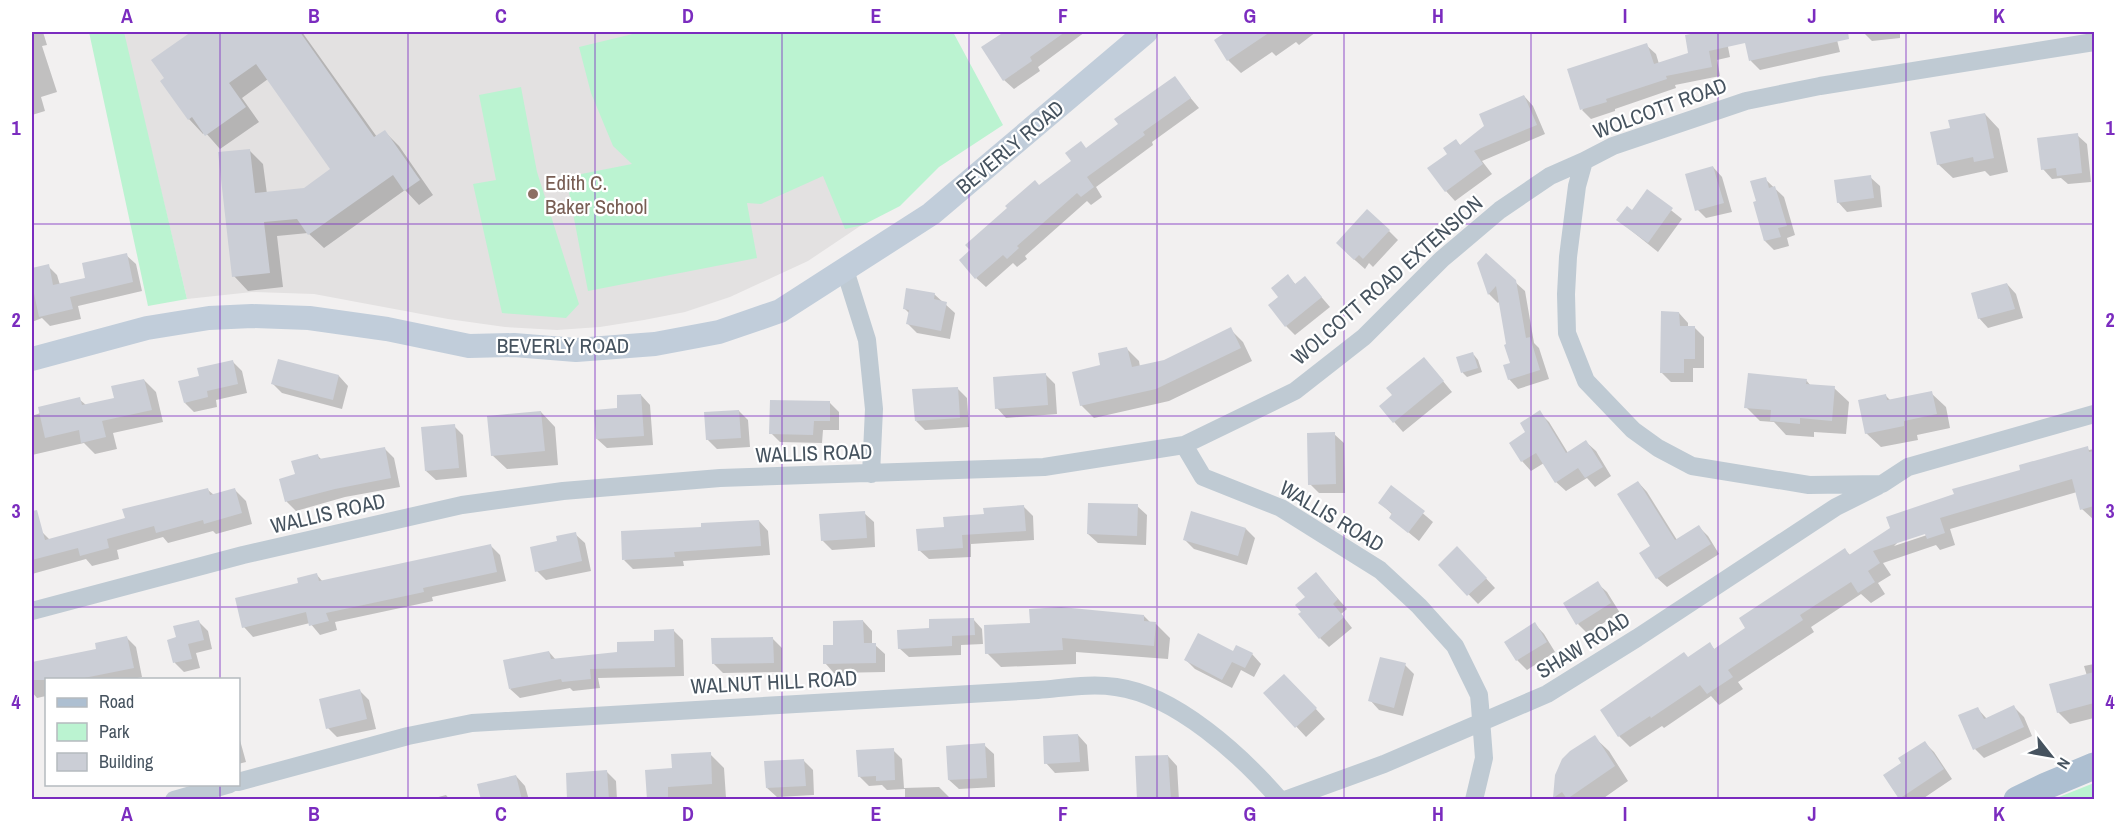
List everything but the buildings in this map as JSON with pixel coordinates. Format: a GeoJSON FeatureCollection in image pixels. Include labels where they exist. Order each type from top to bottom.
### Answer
{"type":"FeatureCollection","features":[{"type":"Feature","properties":{"kind":"main road"},"geometry":{"type":"LineString","coordinates":[[2017,800],[2094,766]]}},
{"type":"Feature","properties":{"kind":"street","name":"BEVERLY ROAD"},"geometry":{"type":"LineString","coordinates":[[32,359],[147,328],[209,318],[252,316],[309,318],[387,329],[470,346],[514,345],[576,350],[656,344],[719,332],[780,311],[931,214],[1146,32]]}},
{"type":"Feature","properties":{"kind":"street","name":"WOLCOTT ROAD"},"geometry":{"type":"LineString","coordinates":[[1882,484],[1809,485],[1692,466],[1658,448],[1633,430],[1586,381],[1567,333],[1566,294],[1577,186],[1584,161],[1612,146],[1746,101],[1820,86],[2094,42]]}},
{"type":"Feature","properties":{"kind":"street","name":"WOLCOTT ROAD EXTENSION"},"geometry":{"type":"LineString","coordinates":[[1184,445],[1295,391],[1364,337],[1443,259],[1500,210],[1550,176],[1584,161]]}},
{"type":"Feature","properties":{"kind":"street"},"geometry":{"type":"LineString","coordinates":[[845,270],[867,340],[873,409],[871,474]]}},
{"type":"Feature","properties":{"kind":"street"},"geometry":{"type":"LineString","coordinates":[[1882,484],[1908,467],[2094,414]]}},
{"type":"Feature","properties":{"kind":"street","name":"WALLIS ROAD"},"geometry":{"type":"LineString","coordinates":[[32,611],[243,555],[462,505],[563,491],[720,478],[1044,467],[1184,445],[1203,477],[1281,508],[1380,570],[1419,606],[1455,646],[1479,696],[1484,758],[1474,800]]}},
{"type":"Feature","properties":{"kind":"street","name":"SHAW ROAD"},"geometry":{"type":"LineString","coordinates":[[1285,800],[1384,764],[1547,694],[1637,638],[1836,507],[1882,484]]}},
{"type":"Feature","properties":{"kind":"street","name":"WALNUT HILL ROAD"},"geometry":{"type":"LineString","coordinates":[[240,781],[408,736],[472,723],[1090,686],[1117,687],[1142,693],[1178,712],[1222,741],[1253,769],[1280,800]]}},
{"type":"Feature","properties":{"kind":"street"},"geometry":{"type":"LineString","coordinates":[[174,800],[223,786]]}},
{"type":"Feature","properties":{"kind":"shaded area","name":"Edith C. Baker School"},"geometry":{"type":"Polygon","coordinates":[[[123,32],[953,32],[884,210],[808,261],[730,297],[685,312],[644,320],[600,327],[557,330],[505,327],[448,319],[314,294],[252,292],[187,299],[123,32]]]}},
{"type":"Feature","properties":{"kind":"green space"},"geometry":{"type":"Polygon","coordinates":[[[89,32],[124,32],[187,299],[148,306],[89,32]]]}},
{"type":"Feature","properties":{"kind":"green space"},"geometry":{"type":"Polygon","coordinates":[[[641,32],[953,32],[1003,125],[939,167],[900,206],[863,225],[845,229],[823,176],[761,204],[747,203],[757,258],[588,291],[566,177],[632,164],[613,146],[591,93],[579,47],[641,32]]]}},
{"type":"Feature","properties":{"kind":"green space"},"geometry":{"type":"Polygon","coordinates":[[[521,87],[537,172],[579,304],[566,318],[502,313],[473,184],[496,180],[479,95],[521,87]]]}},
{"type":"Feature","properties":{"kind":"green space"},"geometry":{"type":"Polygon","coordinates":[[[2094,783],[2094,799],[2054,799],[2094,783]]]}},
{"type":"Feature","properties":{"kind":"place","name":"Edith C. Baker School"},"geometry":{"type":"Point","coordinates":[533,194]}}]}
